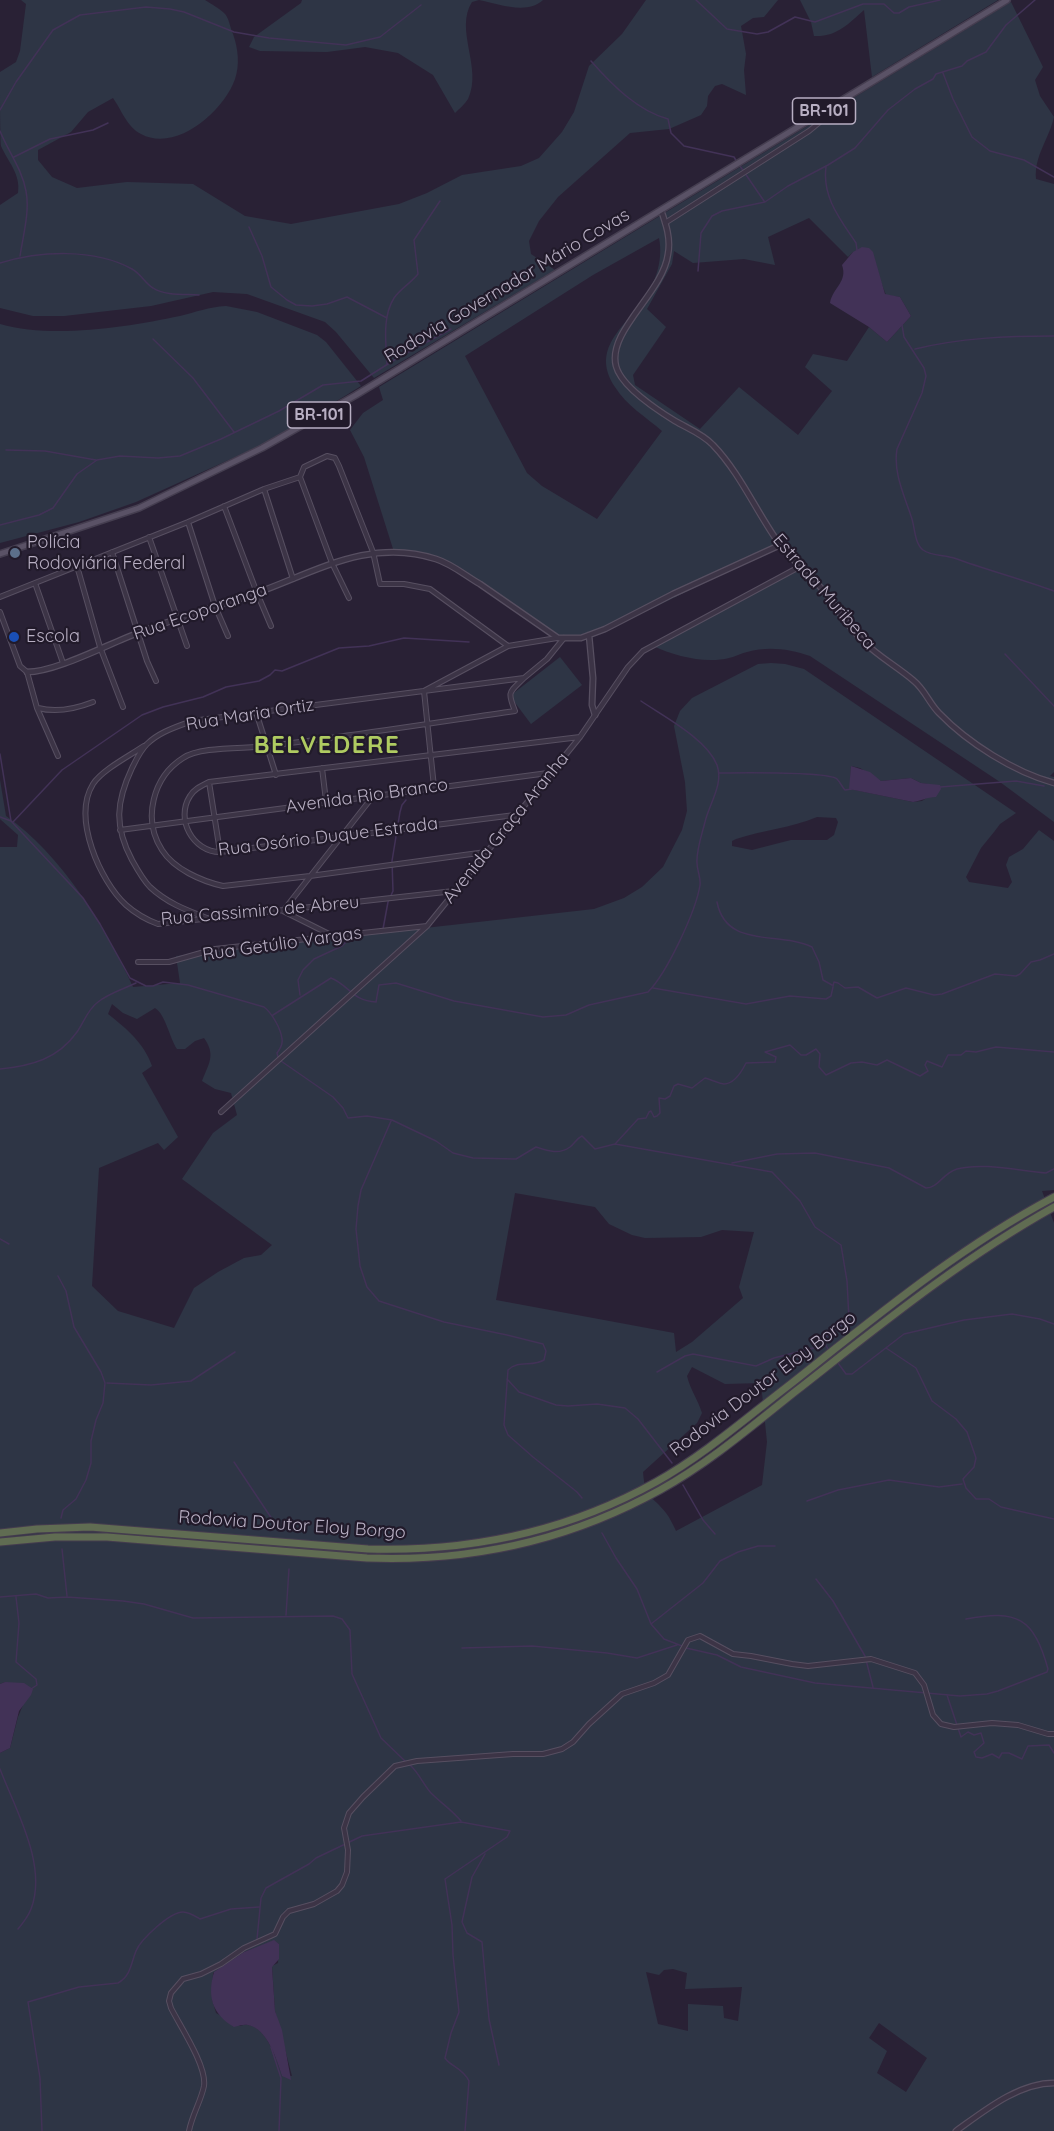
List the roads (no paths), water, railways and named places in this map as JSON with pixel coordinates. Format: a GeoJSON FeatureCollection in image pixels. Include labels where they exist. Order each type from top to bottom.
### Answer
{"type":"FeatureCollection","features":[{"type":"Feature","properties":{"kind":"highway","name":"Rodovia Doutor Eloy Borgo"},"geometry":{"type":"LineString","coordinates":[[0,1533],[46,1528],[99,1527],[368,1549],[405,1549],[480,1543],[553,1526],[623,1498],[688,1462],[929,1276],[991,1234],[1054,1197]]}},
{"type":"Feature","properties":{"kind":"highway","name":"Rodovia Doutor Eloy Borgo"},"geometry":{"type":"LineString","coordinates":[[0,1542],[55,1537],[107,1536],[367,1558],[406,1559],[482,1552],[556,1535],[627,1507],[693,1469],[928,1288],[989,1246],[1054,1207]]}},
{"type":"Feature","properties":{"kind":"main road","name":"Rodovia Governador Mário Covas"},"geometry":{"type":"LineString","coordinates":[[0,554],[139,508],[262,448],[356,395],[1007,0]]}},
{"type":"Feature","properties":{"kind":"street"},"geometry":{"type":"LineString","coordinates":[[665,223],[809,131],[826,117],[836,104]]}},
{"type":"Feature","properties":{"kind":"street","name":"Estrada Muribeca"},"geometry":{"type":"LineString","coordinates":[[661,210],[669,241],[666,264],[650,296],[620,336],[615,347],[616,368],[621,377],[641,396],[674,421],[711,443],[746,489],[780,545],[801,566],[863,641],[924,690],[938,712],[955,728],[1015,768],[1054,783]]}},
{"type":"Feature","properties":{"kind":"street"},"geometry":{"type":"LineString","coordinates":[[349,598],[332,562],[300,476],[304,467],[327,456],[335,458],[339,466],[373,552],[380,584],[404,584],[430,589],[508,646]]}},
{"type":"Feature","properties":{"kind":"street"},"geometry":{"type":"LineString","coordinates":[[0,597],[300,476]]}},
{"type":"Feature","properties":{"kind":"street"},"geometry":{"type":"LineString","coordinates":[[264,489],[293,580]]}},
{"type":"Feature","properties":{"kind":"street"},"geometry":{"type":"LineString","coordinates":[[224,506],[256,593],[272,626]]}},
{"type":"Feature","properties":{"kind":"street"},"geometry":{"type":"LineString","coordinates":[[188,522],[215,606],[228,636]]}},
{"type":"Feature","properties":{"kind":"street"},"geometry":{"type":"LineString","coordinates":[[149,537],[187,646]]}},
{"type":"Feature","properties":{"kind":"street"},"geometry":{"type":"LineString","coordinates":[[434,787],[424,691],[508,646],[561,638],[581,638],[589,635],[780,545]]}},
{"type":"Feature","properties":{"kind":"street"},"geometry":{"type":"LineString","coordinates":[[112,552],[147,661],[156,681]]}},
{"type":"Feature","properties":{"kind":"street","name":"Rua Ecoporanga"},"geometry":{"type":"LineString","coordinates":[[27,672],[38,672],[63,663],[139,632],[293,580],[332,562],[373,552],[410,554],[437,559],[561,638]]}},
{"type":"Feature","properties":{"kind":"street"},"geometry":{"type":"LineString","coordinates":[[77,566],[100,647],[123,707]]}},
{"type":"Feature","properties":{"kind":"street","name":"Avenida Graça Aranha"},"geometry":{"type":"LineString","coordinates":[[221,1112],[427,926],[580,737],[628,667],[643,651],[801,566]]}},
{"type":"Feature","properties":{"kind":"street"},"geometry":{"type":"LineString","coordinates":[[36,583],[63,663]]}},
{"type":"Feature","properties":{"kind":"street"},"geometry":{"type":"LineString","coordinates":[[0,612],[20,666],[27,672],[38,708],[58,756]]}},
{"type":"Feature","properties":{"kind":"street"},"geometry":{"type":"LineString","coordinates":[[589,635],[593,678],[592,705],[595,715]]}},
{"type":"Feature","properties":{"kind":"street"},"geometry":{"type":"LineString","coordinates":[[486,852],[223,886],[190,874],[169,860],[160,849],[152,825],[152,808],[157,788],[167,772],[183,758],[196,751],[267,746],[515,711],[509,696],[510,692],[547,659],[561,638]]}},
{"type":"Feature","properties":{"kind":"street","name":"Rua Maria Ortiz"},"geometry":{"type":"LineString","coordinates":[[147,743],[168,730],[192,722],[524,678]]}},
{"type":"Feature","properties":{"kind":"street"},"geometry":{"type":"LineString","coordinates":[[38,708],[57,711],[93,702]]}},
{"type":"Feature","properties":{"kind":"street"},"geometry":{"type":"LineString","coordinates":[[256,712],[276,775]]}},
{"type":"Feature","properties":{"kind":"street"},"geometry":{"type":"LineString","coordinates":[[185,821],[189,797],[198,787],[209,782],[580,737]]}},
{"type":"Feature","properties":{"kind":"street"},"geometry":{"type":"LineString","coordinates":[[147,743],[138,755],[118,808],[124,846],[149,886],[172,904],[207,918]]}},
{"type":"Feature","properties":{"kind":"street","name":"Rua Cassimiro de Abreu"},"geometry":{"type":"LineString","coordinates":[[147,743],[98,778],[91,787],[86,806],[86,829],[94,854],[106,878],[126,905],[148,920],[158,924],[455,891]]}},
{"type":"Feature","properties":{"kind":"street"},"geometry":{"type":"LineString","coordinates":[[322,768],[326,801]]}},
{"type":"Feature","properties":{"kind":"street","name":"Avenida Rio Branco"},"geometry":{"type":"LineString","coordinates":[[120,830],[549,773]]}},
{"type":"Feature","properties":{"kind":"street"},"geometry":{"type":"LineString","coordinates":[[209,782],[220,852]]}},
{"type":"Feature","properties":{"kind":"street"},"geometry":{"type":"LineString","coordinates":[[333,936],[283,911],[374,795]]}},
{"type":"Feature","properties":{"kind":"street","name":"Rua Osório Duque Estrada"},"geometry":{"type":"LineString","coordinates":[[185,821],[188,832],[195,843],[206,850],[220,852],[515,815]]}},
{"type":"Feature","properties":{"kind":"street","name":"Rua Getúlio Vargas"},"geometry":{"type":"LineString","coordinates":[[138,962],[169,962],[215,949],[427,926]]}},
{"type":"Feature","properties":{"kind":"street"},"geometry":{"type":"LineString","coordinates":[[189,2131],[204,2084],[199,2059],[171,2008],[169,2001],[171,1993],[183,1979],[201,1974],[244,1948],[275,1934],[283,1917],[289,1911],[314,1904],[337,1891],[347,1872],[348,1850],[344,1828],[349,1813],[395,1766],[417,1761],[543,1754],[562,1749],[573,1742],[622,1694],[654,1683],[668,1675],[688,1640],[699,1636],[733,1654],[792,1664],[808,1666],[871,1659],[915,1674],[924,1685],[933,1715],[941,1724],[954,1727],[992,1724],[1018,1725],[1054,1734]]}},
{"type":"Feature","properties":{"kind":"street"},"geometry":{"type":"LineString","coordinates":[[956,2131],[1003,2100],[1033,2086],[1054,2083]]}},
{"type":"Feature","properties":{"kind":"waterway"},"geometry":{"type":"LineString","coordinates":[[696,0],[727,29],[757,34],[768,32],[795,17],[815,22],[863,4],[884,4],[894,13],[899,13],[909,7],[940,0]]}},
{"type":"Feature","properties":{"kind":"waterway"},"geometry":{"type":"LineString","coordinates":[[698,271],[701,233],[712,216],[722,211],[765,202],[788,186],[855,148],[888,110],[915,89],[933,79],[936,74],[962,66],[986,52],[1006,25],[1035,0]]}},
{"type":"Feature","properties":{"kind":"waterway"},"geometry":{"type":"LineString","coordinates":[[0,110],[16,82],[53,30],[80,15],[146,7],[170,9],[184,12],[234,32],[269,38],[346,45],[380,37],[421,5]]}},
{"type":"Feature","properties":{"kind":"waterway"},"geometry":{"type":"LineString","coordinates":[[591,61],[617,88],[636,103],[668,119],[671,133],[684,146],[734,157],[737,162]]}},
{"type":"Feature","properties":{"kind":"waterway"},"geometry":{"type":"LineString","coordinates":[[943,73],[972,137],[990,151],[1024,160],[1054,177]]}},
{"type":"Feature","properties":{"kind":"waterway"},"geometry":{"type":"LineString","coordinates":[[14,157],[50,139],[93,130],[108,123]]}},
{"type":"Feature","properties":{"kind":"waterway"},"geometry":{"type":"LineString","coordinates":[[0,131],[18,168],[26,191],[27,215],[20,256]]}},
{"type":"Feature","properties":{"kind":"waterway"},"geometry":{"type":"LineString","coordinates":[[740,166],[764,201]]}},
{"type":"Feature","properties":{"kind":"waterway"},"geometry":{"type":"LineString","coordinates":[[826,167],[825,178],[830,198],[838,216],[856,243],[857,250]]}},
{"type":"Feature","properties":{"kind":"waterway"},"geometry":{"type":"LineString","coordinates":[[387,364],[386,330],[390,305],[397,294],[418,274],[414,240],[440,201]]}},
{"type":"Feature","properties":{"kind":"waterway"},"geometry":{"type":"LineString","coordinates":[[249,227],[262,256],[271,287],[287,300],[296,305],[312,306],[347,297],[387,318]]}},
{"type":"Feature","properties":{"kind":"waterway"},"geometry":{"type":"LineString","coordinates":[[0,263],[49,254],[84,255],[117,262],[132,269],[158,291],[199,295]]}},
{"type":"Feature","properties":{"kind":"waterway"},"geometry":{"type":"LineString","coordinates":[[902,325],[904,337],[924,368],[926,376],[922,393],[897,449],[896,458],[900,483],[920,547],[930,553],[954,558],[1054,591]]}},
{"type":"Feature","properties":{"kind":"waterway"},"geometry":{"type":"LineString","coordinates":[[0,525],[39,515],[53,508],[77,474],[97,460],[120,456],[158,458],[180,456],[279,411],[323,385],[361,381],[451,329]]}},
{"type":"Feature","properties":{"kind":"waterway"},"geometry":{"type":"LineString","coordinates":[[915,349],[984,338],[1054,336]]}},
{"type":"Feature","properties":{"kind":"waterway"},"geometry":{"type":"LineString","coordinates":[[153,339],[193,378],[234,432]]}},
{"type":"Feature","properties":{"kind":"waterway"},"geometry":{"type":"LineString","coordinates":[[6,450],[45,451],[96,460]]}},
{"type":"Feature","properties":{"kind":"waterway"},"geometry":{"type":"LineString","coordinates":[[13,822],[62,770],[142,715],[203,697],[226,687],[259,681],[275,670],[282,671],[339,648],[369,646],[404,638],[469,642]]}},
{"type":"Feature","properties":{"kind":"waterway"},"geometry":{"type":"LineString","coordinates":[[1005,654],[1054,706]]}},
{"type":"Feature","properties":{"kind":"waterway"},"geometry":{"type":"LineString","coordinates":[[273,1015],[331,978],[356,996],[368,1001],[376,1002],[379,985],[396,983],[454,1001],[543,1017],[566,1015],[589,1005],[648,992],[672,957],[693,910],[700,882],[697,863],[698,848],[717,787],[719,772],[712,755],[704,746],[641,701]]}},
{"type":"Feature","properties":{"kind":"waterway"},"geometry":{"type":"LineString","coordinates":[[0,754],[11,821],[83,898],[130,978],[146,986],[163,982],[188,985],[264,1007],[273,1017],[281,1035],[282,1043],[277,1053],[278,1057]]}},
{"type":"Feature","properties":{"kind":"waterway"},"geometry":{"type":"LineString","coordinates":[[719,773],[830,776],[837,779],[845,790],[852,789]]}},
{"type":"Feature","properties":{"kind":"waterway"},"geometry":{"type":"LineString","coordinates":[[940,787],[1016,781],[1044,786]]}},
{"type":"Feature","properties":{"kind":"waterway"},"geometry":{"type":"LineString","coordinates":[[383,929],[388,902],[393,891],[392,861],[400,812],[406,800]]}},
{"type":"Feature","properties":{"kind":"waterway"},"geometry":{"type":"LineString","coordinates":[[0,817],[11,821]]}},
{"type":"Feature","properties":{"kind":"waterway"},"geometry":{"type":"LineString","coordinates":[[717,902],[722,917],[731,927],[742,933],[799,942],[812,947],[819,962],[823,980],[832,985]]}},
{"type":"Feature","properties":{"kind":"waterway"},"geometry":{"type":"LineString","coordinates":[[300,995],[298,980],[303,970],[314,959],[342,946],[352,936]]}},
{"type":"Feature","properties":{"kind":"waterway"},"geometry":{"type":"LineString","coordinates":[[833,986],[834,982],[845,988],[858,987],[877,998],[906,988],[934,995],[942,994],[995,974],[1016,976],[1031,962],[1054,954]]}},
{"type":"Feature","properties":{"kind":"waterway"},"geometry":{"type":"LineString","coordinates":[[0,1069],[22,1066],[52,1055],[70,1041],[95,1005],[107,996],[136,983]]}},
{"type":"Feature","properties":{"kind":"waterway"},"geometry":{"type":"LineString","coordinates":[[653,988],[746,1004],[790,996],[826,999],[831,996],[833,987]]}},
{"type":"Feature","properties":{"kind":"waterway"},"geometry":{"type":"LineString","coordinates":[[616,1143],[638,1119],[646,1118],[651,1111],[654,1117],[657,1116],[660,1113],[659,1098],[665,1099],[670,1096],[674,1086],[678,1084],[692,1088],[705,1078],[722,1084],[731,1082],[746,1063],[775,1062],[776,1057],[765,1052],[790,1045],[801,1055],[806,1055],[816,1049],[820,1054],[819,1067],[826,1075],[851,1063],[862,1062],[877,1065],[887,1060],[920,1076],[928,1071],[925,1065],[927,1061],[942,1067],[948,1055],[961,1055],[966,1051],[976,1052],[996,1047],[1054,1052]]}},
{"type":"Feature","properties":{"kind":"waterway"},"geometry":{"type":"LineString","coordinates":[[281,1061],[333,1097],[348,1118],[367,1116],[392,1120],[436,1141],[453,1153],[473,1158],[516,1159],[536,1147],[558,1152],[570,1147],[582,1136],[595,1149],[615,1144],[772,1172],[800,1201],[815,1227],[841,1245],[847,1281],[849,1319],[825,1337],[824,1342],[828,1349]]}},
{"type":"Feature","properties":{"kind":"waterway"},"geometry":{"type":"LineString","coordinates":[[391,1121],[361,1190],[358,1206],[356,1229],[360,1266],[367,1287],[379,1301],[444,1322],[543,1344],[546,1351],[544,1360],[516,1365],[508,1370],[504,1425],[508,1435],[582,1498]]}},
{"type":"Feature","properties":{"kind":"waterway"},"geometry":{"type":"LineString","coordinates":[[732,1163],[777,1154],[815,1153],[889,1168],[926,1188],[934,1186],[952,1171],[967,1167],[978,1166],[1046,1173],[1054,1169]]}},
{"type":"Feature","properties":{"kind":"waterway"},"geometry":{"type":"LineString","coordinates":[[0,1239],[9,1244]]}},
{"type":"Feature","properties":{"kind":"waterway"},"geometry":{"type":"LineString","coordinates":[[58,1276],[66,1291],[74,1327],[101,1372],[105,1383],[103,1403],[91,1441],[91,1463],[86,1480],[76,1499],[63,1510],[61,1518]]}},
{"type":"Feature","properties":{"kind":"waterway"},"geometry":{"type":"LineString","coordinates":[[838,1363],[846,1374],[852,1374],[904,1334],[964,1320],[1012,1314],[1054,1324]]}},
{"type":"Feature","properties":{"kind":"waterway"},"geometry":{"type":"LineString","coordinates":[[657,1372],[693,1354],[756,1366],[774,1358],[825,1345]]}},
{"type":"Feature","properties":{"kind":"waterway"},"geometry":{"type":"LineString","coordinates":[[886,1348],[916,1368],[932,1401],[956,1419],[967,1432],[976,1458],[974,1467],[963,1479],[966,1488],[976,1499],[989,1499],[1001,1507],[1054,1519]]}},
{"type":"Feature","properties":{"kind":"waterway"},"geometry":{"type":"LineString","coordinates":[[107,1383],[151,1385],[191,1381],[235,1352]]}},
{"type":"Feature","properties":{"kind":"waterway"},"geometry":{"type":"LineString","coordinates":[[507,1379],[519,1392],[556,1405],[597,1404],[625,1408],[638,1419],[672,1463]]}},
{"type":"Feature","properties":{"kind":"waterway"},"geometry":{"type":"LineString","coordinates":[[234,1462],[278,1528]]}},
{"type":"Feature","properties":{"kind":"waterway"},"geometry":{"type":"LineString","coordinates":[[807,1501],[838,1490],[889,1480],[939,1487],[962,1484]]}},
{"type":"Feature","properties":{"kind":"waterway"},"geometry":{"type":"LineString","coordinates":[[683,1485],[703,1520],[715,1534]]}},
{"type":"Feature","properties":{"kind":"waterway"},"geometry":{"type":"LineString","coordinates":[[602,1533],[637,1589],[651,1624],[664,1639],[682,1646]]}},
{"type":"Feature","properties":{"kind":"waterway"},"geometry":{"type":"LineString","coordinates":[[651,1624],[703,1583],[720,1561],[758,1546],[775,1546]]}},
{"type":"Feature","properties":{"kind":"waterway"},"geometry":{"type":"LineString","coordinates":[[62,1549],[67,1596]]}},
{"type":"Feature","properties":{"kind":"waterway"},"geometry":{"type":"LineString","coordinates":[[286,1615],[289,1569]]}},
{"type":"Feature","properties":{"kind":"waterway"},"geometry":{"type":"LineString","coordinates":[[816,1579],[833,1601],[865,1656],[873,1687]]}},
{"type":"Feature","properties":{"kind":"waterway"},"geometry":{"type":"LineString","coordinates":[[0,1597],[36,1594],[48,1598],[123,1601],[144,1604],[193,1618],[333,1616],[342,1619],[350,1630],[352,1674],[381,1738],[406,1762]]}},
{"type":"Feature","properties":{"kind":"waterway"},"geometry":{"type":"LineString","coordinates":[[16,1597],[19,1623],[16,1662],[36,1679],[37,1685],[31,1689]]}},
{"type":"Feature","properties":{"kind":"waterway"},"geometry":{"type":"LineString","coordinates":[[686,1648],[717,1655],[741,1667],[815,1683],[960,1696],[998,1691],[1047,1672],[1043,1652],[1036,1638],[1021,1621],[998,1615],[966,1619]]}},
{"type":"Feature","properties":{"kind":"waterway"},"geometry":{"type":"LineString","coordinates":[[462,1648],[532,1646],[637,1658],[677,1645]]}},
{"type":"Feature","properties":{"kind":"waterway"},"geometry":{"type":"LineString","coordinates":[[947,1695],[961,1737],[968,1732],[974,1735],[981,1733],[984,1743],[974,1752],[976,1757],[982,1758],[992,1754],[999,1758],[1002,1753],[1009,1753],[1022,1759],[1028,1746],[1049,1745],[1054,1753]]}},
{"type":"Feature","properties":{"kind":"waterway"},"geometry":{"type":"LineString","coordinates":[[410,1765],[431,1793],[461,1821]]}},
{"type":"Feature","properties":{"kind":"waterway"},"geometry":{"type":"LineString","coordinates":[[0,1769],[28,1837],[33,1856],[35,1892],[31,1909],[18,1929]]}},
{"type":"Feature","properties":{"kind":"waterway"},"geometry":{"type":"LineString","coordinates":[[257,1939],[261,1898],[266,1888],[316,1858],[362,1836],[461,1822],[510,1831],[507,1837],[445,1879],[452,1925],[459,2012],[445,2058],[469,2081],[465,2131]]}},
{"type":"Feature","properties":{"kind":"waterway"},"geometry":{"type":"LineString","coordinates":[[485,1854],[472,1877],[462,1922],[467,1933],[482,1942],[489,2019],[499,2065]]}},
{"type":"Feature","properties":{"kind":"waterway"},"geometry":{"type":"LineString","coordinates":[[42,2131],[40,2078],[28,2002],[79,1987],[118,1983],[128,1973],[136,1951],[144,1940],[156,1927],[177,1913],[192,1914],[200,1919],[231,1909],[259,1907]]}},
{"type":"Feature","properties":{"kind":"waterway"},"geometry":{"type":"LineString","coordinates":[[271,2047],[281,2078],[279,2131]]}},
{"type":"Feature","properties":{"kind":"place","name":"Polícia Rodoviária Federal"},"geometry":{"type":"Point","coordinates":[15,553]}},
{"type":"Feature","properties":{"kind":"place","name":"Escola"},"geometry":{"type":"Point","coordinates":[14,637]}},
{"type":"Feature","properties":{"kind":"district","name":"BELVEDERE"},"geometry":{"type":"Point","coordinates":[327,746]}}]}
